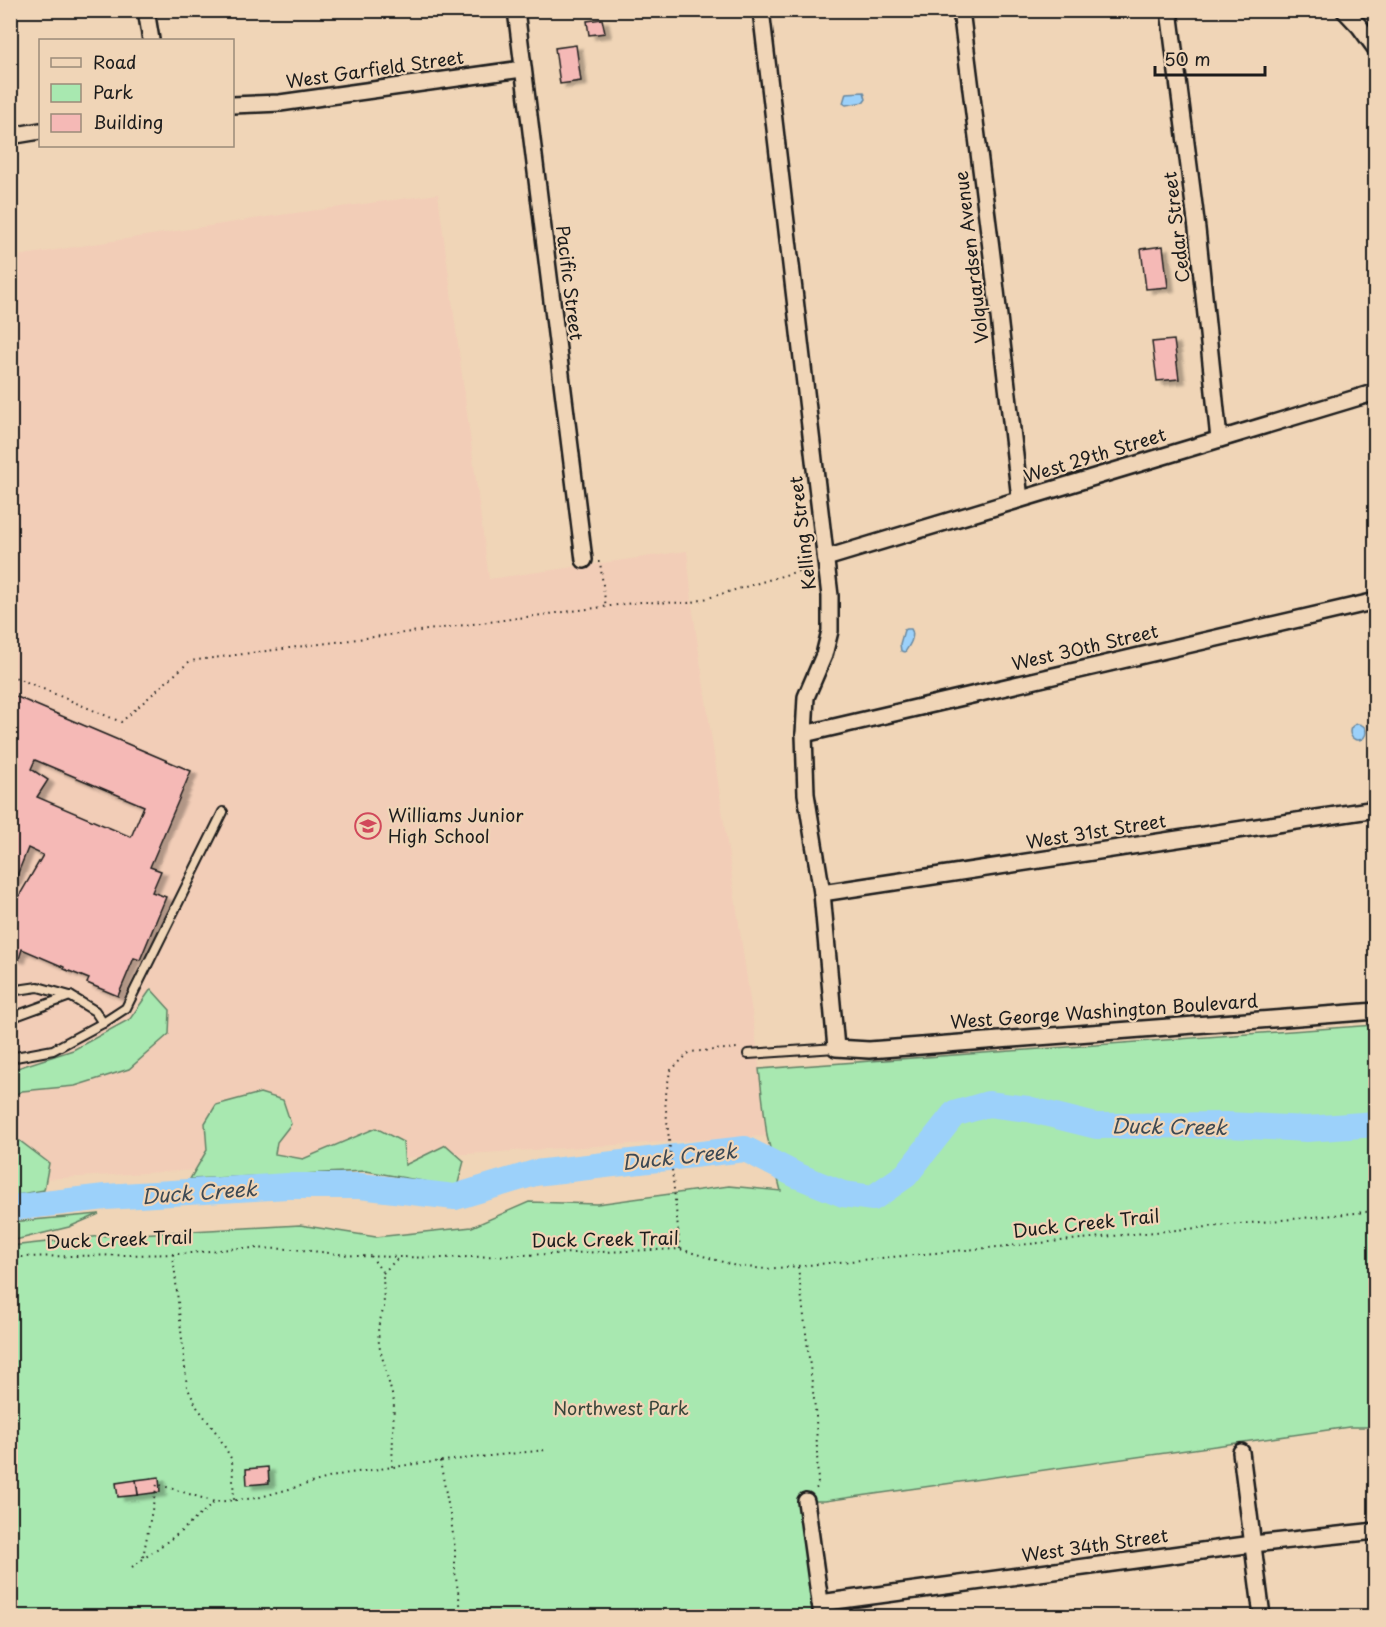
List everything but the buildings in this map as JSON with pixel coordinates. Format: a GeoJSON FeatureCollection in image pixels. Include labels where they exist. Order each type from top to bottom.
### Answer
{"type":"FeatureCollection","features":[{"type":"Feature","properties":{"kind":"street"},"geometry":{"type":"LineString","coordinates":[[146,10],[151,39]]}},
{"type":"Feature","properties":{"kind":"street","name":"Pacific Street"},"geometry":{"type":"LineString","coordinates":[[516,10],[584,560]]}},
{"type":"Feature","properties":{"kind":"street","name":"Kelling Street"},"geometry":{"type":"LineString","coordinates":[[761,10],[830,596],[830,631],[824,655],[806,697],[804,734],[806,794],[822,893],[836,1048]]}},
{"type":"Feature","properties":{"kind":"street","name":"Volquardsen Avenue"},"geometry":{"type":"LineString","coordinates":[[961,10],[1020,499]]}},
{"type":"Feature","properties":{"kind":"street","name":"Cedar Street"},"geometry":{"type":"LineString","coordinates":[[1169,10],[1197,229],[1219,439]]}},
{"type":"Feature","properties":{"kind":"street"},"geometry":{"type":"LineString","coordinates":[[1344,10],[1376,49]]}},
{"type":"Feature","properties":{"kind":"street","name":"West Garfield Street"},"geometry":{"type":"LineString","coordinates":[[234,105],[280,103],[522,69]]}},
{"type":"Feature","properties":{"kind":"street"},"geometry":{"type":"LineString","coordinates":[[10,136],[39,131]]}},
{"type":"Feature","properties":{"kind":"street","name":"West 29th Street"},"geometry":{"type":"LineString","coordinates":[[826,558],[1376,392]]}},
{"type":"Feature","properties":{"kind":"street","name":"West 30th Street"},"geometry":{"type":"LineString","coordinates":[[804,734],[1376,601]]}},
{"type":"Feature","properties":{"kind":"street","name":"West 31st Street"},"geometry":{"type":"LineString","coordinates":[[822,893],[1376,809]]}},
{"type":"Feature","properties":{"kind":"street","name":"West George Washington Boulevard"},"geometry":{"type":"LineString","coordinates":[[836,1048],[869,1050],[1376,1011]]}},
{"type":"Feature","properties":{"kind":"street"},"geometry":{"type":"LineString","coordinates":[[1241,1452],[1262,1617]]}},
{"type":"Feature","properties":{"kind":"street"},"geometry":{"type":"LineString","coordinates":[[806,1501],[821,1610]]}},
{"type":"Feature","properties":{"kind":"street","name":"West 34th Street"},"geometry":{"type":"LineString","coordinates":[[821,1610],[1253,1544],[1376,1531]]}},
{"type":"Feature","properties":{"kind":"lane"},"geometry":{"type":"LineString","coordinates":[[10,1058],[53,1050],[104,1023],[126,1008],[223,812]]}},
{"type":"Feature","properties":{"kind":"lane"},"geometry":{"type":"LineString","coordinates":[[10,991],[38,987],[70,996],[95,1011],[104,1023]]}},
{"type":"Feature","properties":{"kind":"lane"},"geometry":{"type":"LineString","coordinates":[[10,1018],[70,996]]}},
{"type":"Feature","properties":{"kind":"lane"},"geometry":{"type":"LineString","coordinates":[[748,1054],[836,1048]]}},
{"type":"Feature","properties":{"kind":"path"},"geometry":{"type":"LineString","coordinates":[[10,675],[121,722],[190,661],[640,602],[688,603],[815,567],[826,558]]}},
{"type":"Feature","properties":{"kind":"path"},"geometry":{"type":"LineString","coordinates":[[584,560],[600,562],[606,608]]}},
{"type":"Feature","properties":{"kind":"path"},"geometry":{"type":"LineString","coordinates":[[680,1249],[665,1100],[670,1071],[690,1052],[737,1047],[748,1054]]}},
{"type":"Feature","properties":{"kind":"path","name":"Duck Creek Trail"},"geometry":{"type":"LineString","coordinates":[[10,1259],[173,1254],[239,1248],[443,1258],[680,1249],[736,1266],[766,1269],[1376,1211]]}},
{"type":"Feature","properties":{"kind":"path"},"geometry":{"type":"LineString","coordinates":[[173,1254],[187,1387],[197,1407],[218,1435],[232,1460],[234,1500]]}},
{"type":"Feature","properties":{"kind":"path"},"geometry":{"type":"LineString","coordinates":[[371,1256],[383,1273],[384,1307],[378,1327],[379,1345],[394,1402],[392,1468]]}},
{"type":"Feature","properties":{"kind":"path"},"geometry":{"type":"LineString","coordinates":[[383,1273],[400,1257]]}},
{"type":"Feature","properties":{"kind":"path"},"geometry":{"type":"LineString","coordinates":[[798,1267],[816,1416],[818,1486],[806,1501]]}},
{"type":"Feature","properties":{"kind":"path"},"geometry":{"type":"LineString","coordinates":[[143,1559],[157,1484],[214,1502],[257,1498],[343,1474],[546,1450]]}},
{"type":"Feature","properties":{"kind":"path"},"geometry":{"type":"LineString","coordinates":[[440,1461],[453,1530],[455,1572],[462,1617]]}},
{"type":"Feature","properties":{"kind":"path"},"geometry":{"type":"LineString","coordinates":[[132,1567],[179,1533],[214,1502]]}},
{"type":"Feature","properties":{"kind":"shaded area","name":"Williams Junior High School"},"geometry":{"type":"Polygon","coordinates":[[[438,194],[489,579],[687,551],[693,612],[756,1040],[767,1136],[11,1181],[11,257],[273,216],[438,194]]]}},
{"type":"Feature","properties":{"kind":"green space"},"geometry":{"type":"Polygon","coordinates":[[[151,989],[170,1010],[169,1034],[129,1069],[75,1086],[22,1091],[11,1097],[11,1070],[73,1050],[130,1019],[151,989]]]}},
{"type":"Feature","properties":{"kind":"green space","name":"Northwest Park"},"geometry":{"type":"Polygon","coordinates":[[[1375,1025],[1375,1427],[1349,1427],[825,1501],[807,1501],[822,1616],[255,1616],[254,1611],[221,1616],[11,1616],[11,1246],[102,1236],[300,1225],[376,1237],[472,1227],[529,1202],[597,1204],[729,1186],[781,1191],[767,1136],[759,1069],[1375,1025]]]}},
{"type":"Feature","properties":{"kind":"green space"},"geometry":{"type":"Polygon","coordinates":[[[260,1093],[283,1100],[291,1124],[277,1142],[275,1154],[303,1159],[376,1128],[403,1142],[405,1165],[446,1145],[464,1161],[457,1187],[366,1171],[190,1179],[207,1150],[205,1123],[216,1105],[260,1093]]]}},
{"type":"Feature","properties":{"kind":"green space"},"geometry":{"type":"Polygon","coordinates":[[[11,1140],[20,1141],[49,1163],[44,1190],[11,1196],[11,1140]]]}},
{"type":"Feature","properties":{"kind":"green space"},"geometry":{"type":"Polygon","coordinates":[[[99,1214],[69,1227],[11,1241],[11,1222],[99,1214]]]}},
{"type":"Feature","properties":{"kind":"water"},"geometry":{"type":"Polygon","coordinates":[[[864,92],[866,99],[864,102],[846,105],[843,103],[846,93],[864,92]]]}},
{"type":"Feature","properties":{"kind":"water"},"geometry":{"type":"Polygon","coordinates":[[[911,629],[913,635],[905,652],[901,651],[900,644],[904,630],[911,629]]]}},
{"type":"Feature","properties":{"kind":"water"},"geometry":{"type":"Polygon","coordinates":[[[1355,724],[1361,724],[1366,732],[1364,738],[1355,740],[1350,735],[1350,729],[1355,724]]]}},
{"type":"Feature","properties":{"kind":"waterway","name":"Duck Creek"},"geometry":{"type":"LineString","coordinates":[[10,1208],[105,1197],[287,1186],[360,1186],[455,1197],[535,1173],[745,1149],[796,1175],[843,1194],[873,1198],[906,1175],[954,1114],[988,1104],[1028,1109],[1096,1126],[1227,1125],[1307,1129],[1376,1124]]}},
{"type":"Feature","properties":{"kind":"place","name":"Williams Junior High School"},"geometry":{"type":"Point","coordinates":[368,826]}}]}
